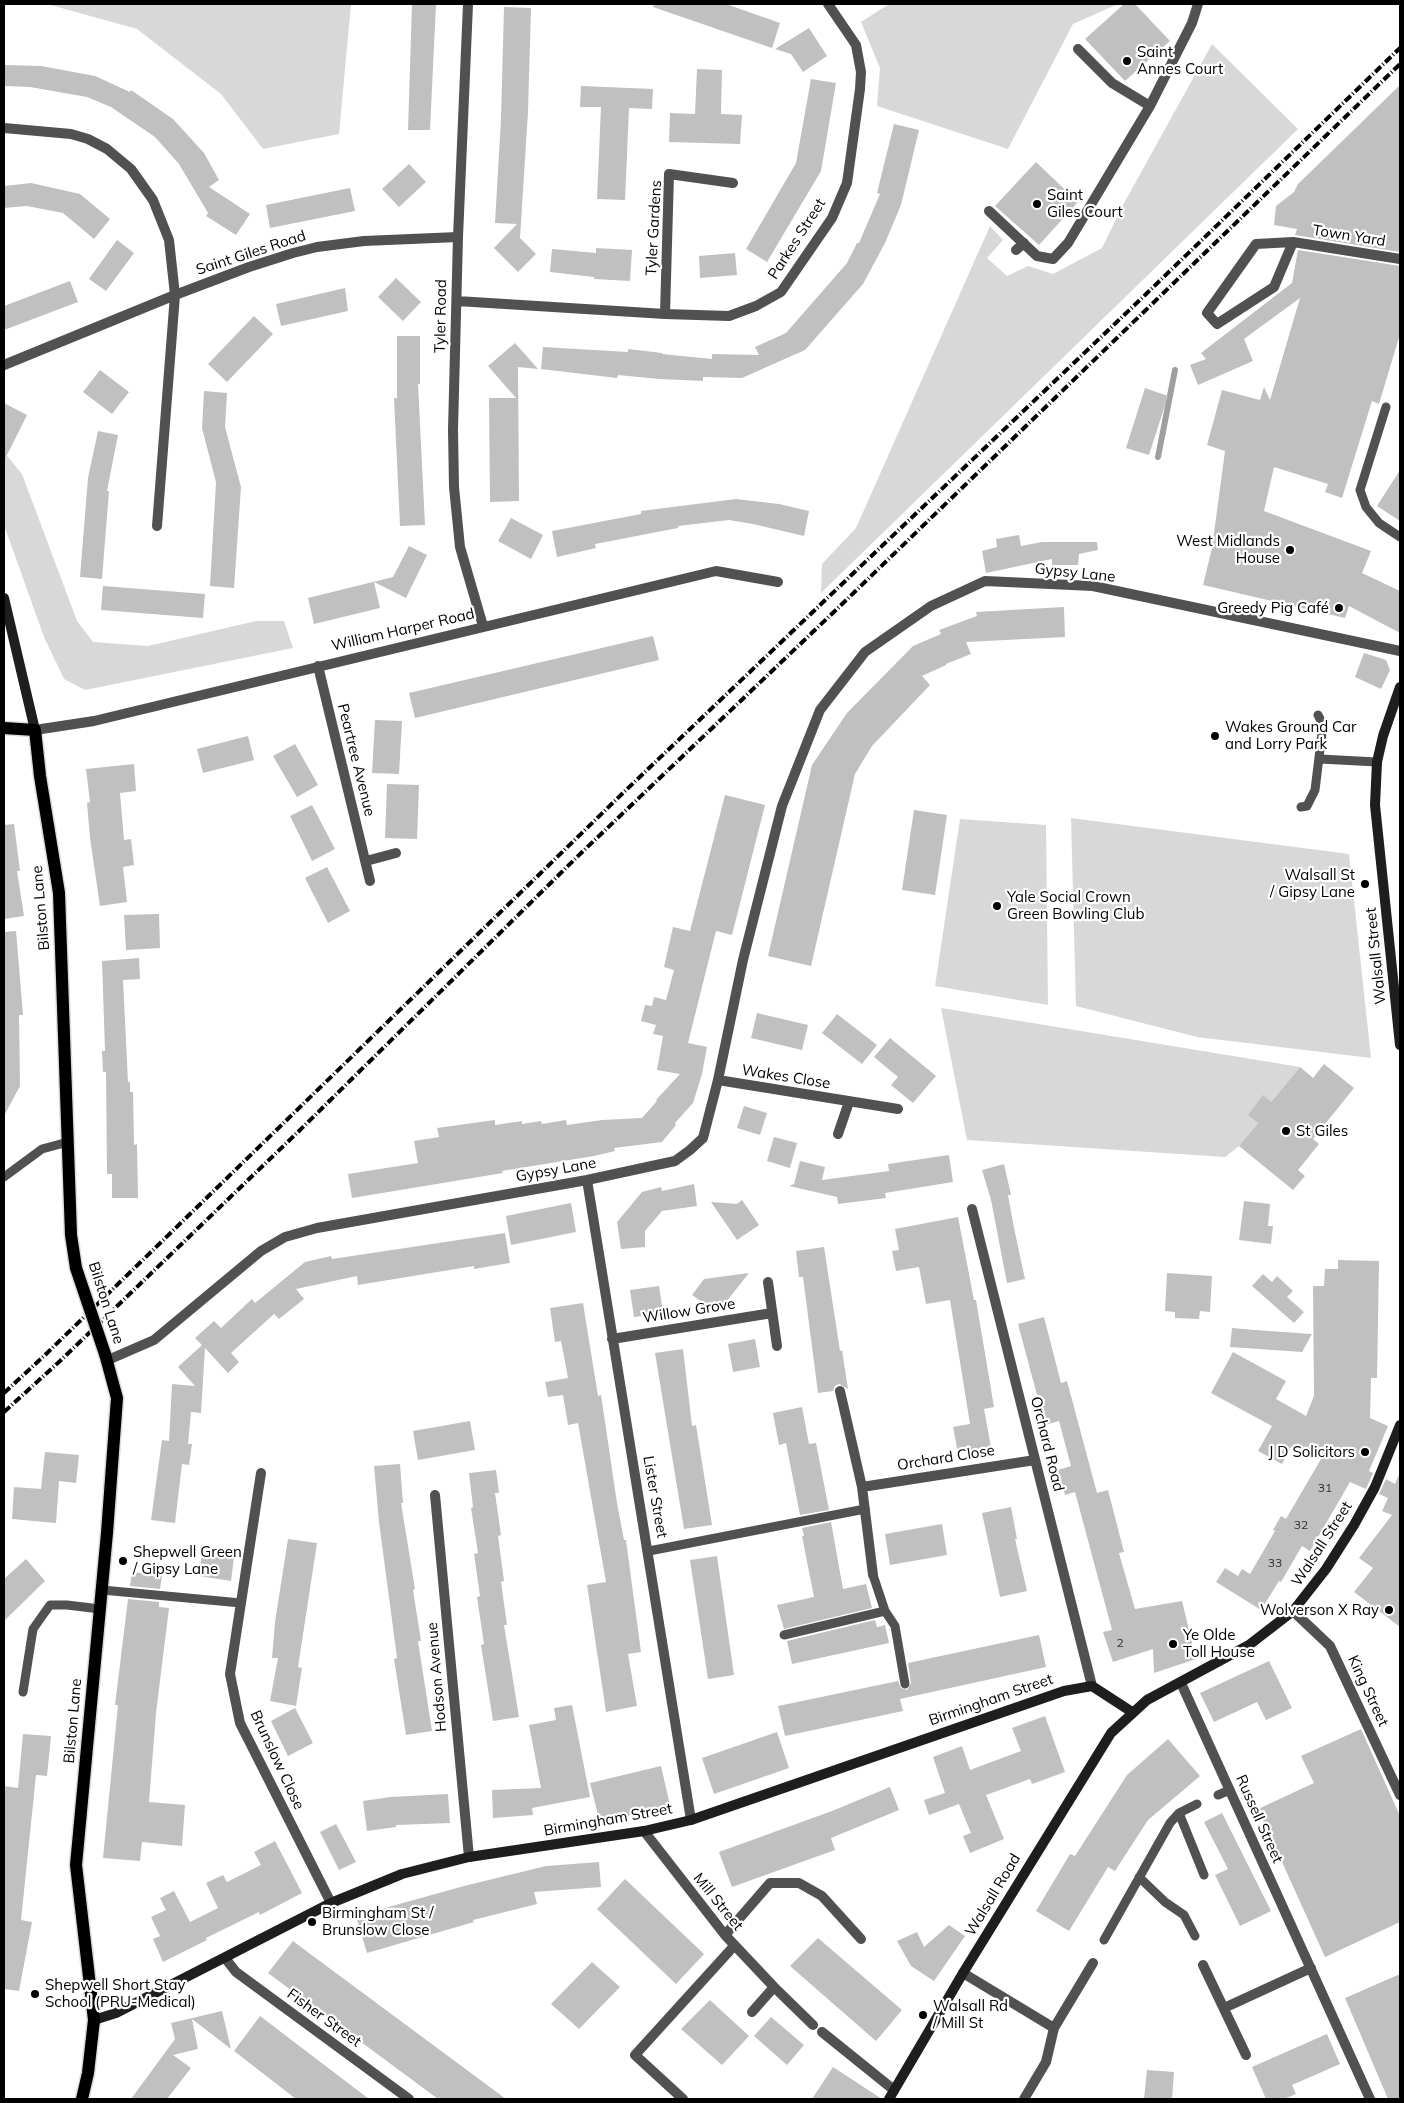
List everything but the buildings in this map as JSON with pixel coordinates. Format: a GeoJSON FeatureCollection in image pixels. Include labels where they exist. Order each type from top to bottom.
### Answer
{"type":"FeatureCollection","features":[{"type":"Feature","properties":{"kind":"main road","name":"Bilston Lane"},"geometry":{"type":"LineString","coordinates":[[4,598],[34,730],[59,893],[71,1236],[76,1268],[106,1357],[117,1398],[102,1590],[76,1865],[94,2020],[88,2073],[82,2099]]}},
{"type":"Feature","properties":{"kind":"main road","name":"Walsall Street"},"geometry":{"type":"LineString","coordinates":[[1400,688],[1383,736],[1377,762],[1375,805],[1400,1045]]}},
{"type":"Feature","properties":{"kind":"main road"},"geometry":{"type":"LineString","coordinates":[[4,728],[34,730]]}},
{"type":"Feature","properties":{"kind":"main road","name":"Walsall Street"},"geometry":{"type":"LineString","coordinates":[[1132,1712],[1147,1700],[1249,1645],[1293,1611],[1326,1569],[1354,1525],[1375,1486],[1400,1425]]}},
{"type":"Feature","properties":{"kind":"main road"},"geometry":{"type":"LineString","coordinates":[[1092,1686],[1132,1712]]}},
{"type":"Feature","properties":{"kind":"main road","name":"Birmingham Street"},"geometry":{"type":"LineString","coordinates":[[94,2020],[116,2013],[331,1903],[402,1874],[469,1857],[644,1832],[691,1820],[816,1779],[1021,1704],[1064,1691],[1092,1686]]}},
{"type":"Feature","properties":{"kind":"main road","name":"Walsall Road"},"geometry":{"type":"LineString","coordinates":[[892,2095],[963,1973],[1091,1762],[1110,1733],[1132,1712]]}},
{"type":"Feature","properties":{"kind":"street","name":"Tyler Road"},"geometry":{"type":"LineString","coordinates":[[468,4],[458,237],[453,430],[454,487],[460,547],[483,626]]}},
{"type":"Feature","properties":{"kind":"street","name":"Parkes Street"},"geometry":{"type":"LineString","coordinates":[[457,300],[665,314],[729,316],[756,306],[781,292],[832,218],[847,183],[861,72],[856,45],[828,4]]}},
{"type":"Feature","properties":{"kind":"street"},"geometry":{"type":"LineString","coordinates":[[989,211],[1020,247],[1037,256],[1053,259],[1068,243],[1150,106],[1192,23],[1198,4]]}},
{"type":"Feature","properties":{"kind":"street"},"geometry":{"type":"LineString","coordinates":[[1078,49],[1112,84],[1150,106]]}},
{"type":"Feature","properties":{"kind":"street"},"geometry":{"type":"LineString","coordinates":[[4,128],[71,134],[88,139],[107,149],[131,169],[153,200],[169,240],[175,295],[157,526]]}},
{"type":"Feature","properties":{"kind":"street","name":"Tyler Gardens"},"geometry":{"type":"LineString","coordinates":[[665,314],[669,174],[733,183]]}},
{"type":"Feature","properties":{"kind":"street","name":"Saint Giles Road"},"geometry":{"type":"LineString","coordinates":[[4,365],[249,267],[317,247],[364,241],[458,237]]}},
{"type":"Feature","properties":{"kind":"street","name":"Town Yard"},"geometry":{"type":"LineString","coordinates":[[1293,242],[1274,287],[1217,324],[1207,313],[1256,244],[1293,242],[1400,259]]}},
{"type":"Feature","properties":{"kind":"street","name":"William Harper Road"},"geometry":{"type":"LineString","coordinates":[[34,730],[94,720],[716,571],[778,582]]}},
{"type":"Feature","properties":{"kind":"street","name":"Gypsy Lane"},"geometry":{"type":"LineString","coordinates":[[106,1357],[154,1340],[261,1251],[285,1238],[317,1228],[587,1180],[675,1161],[703,1138],[718,1080],[743,960],[782,806],[820,710],[864,652],[931,606],[985,581],[1092,586],[1400,651]]}},
{"type":"Feature","properties":{"kind":"street","name":"Peartree Avenue"},"geometry":{"type":"LineString","coordinates":[[318,666],[370,881]]}},
{"type":"Feature","properties":{"kind":"street"},"geometry":{"type":"LineString","coordinates":[[366,861],[396,853]]}},
{"type":"Feature","properties":{"kind":"street","name":"Wakes Close"},"geometry":{"type":"LineString","coordinates":[[718,1080],[898,1109]]}},
{"type":"Feature","properties":{"kind":"street"},"geometry":{"type":"LineString","coordinates":[[838,1134],[850,1102]]}},
{"type":"Feature","properties":{"kind":"street","name":"Lister Street"},"geometry":{"type":"LineString","coordinates":[[587,1180],[612,1339],[649,1550],[691,1820]]}},
{"type":"Feature","properties":{"kind":"street","name":"Orchard Road"},"geometry":{"type":"LineString","coordinates":[[972,1209],[1092,1686]]}},
{"type":"Feature","properties":{"kind":"street"},"geometry":{"type":"LineString","coordinates":[[768,1282],[777,1346]]}},
{"type":"Feature","properties":{"kind":"street","name":"Willow Grove"},"geometry":{"type":"LineString","coordinates":[[612,1339],[772,1313]]}},
{"type":"Feature","properties":{"kind":"street"},"geometry":{"type":"LineString","coordinates":[[840,1391],[862,1487],[873,1575]]}},
{"type":"Feature","properties":{"kind":"street","name":"Orchard Close"},"geometry":{"type":"LineString","coordinates":[[862,1487],[1035,1460]]}},
{"type":"Feature","properties":{"kind":"street","name":"Brunslow Close"},"geometry":{"type":"LineString","coordinates":[[261,1473],[230,1674],[240,1723],[331,1903]]}},
{"type":"Feature","properties":{"kind":"street","name":"Hodson Avenue"},"geometry":{"type":"LineString","coordinates":[[435,1495],[469,1857]]}},
{"type":"Feature","properties":{"kind":"street","name":"King Street"},"geometry":{"type":"LineString","coordinates":[[1293,1611],[1330,1646],[1400,1795]]}},
{"type":"Feature","properties":{"kind":"street","name":"Russell Street"},"geometry":{"type":"LineString","coordinates":[[1181,1683],[1370,2099]]}},
{"type":"Feature","properties":{"kind":"street","name":"Mill Street"},"geometry":{"type":"LineString","coordinates":[[644,1832],[734,1946],[813,2025]]}},
{"type":"Feature","properties":{"kind":"street"},"geometry":{"type":"LineString","coordinates":[[725,1935],[770,1883],[799,1884],[822,1896],[861,1939]]}},
{"type":"Feature","properties":{"kind":"street"},"geometry":{"type":"LineString","coordinates":[[683,2099],[635,2055],[734,1946]]}},
{"type":"Feature","properties":{"kind":"street","name":"Fisher Street"},"geometry":{"type":"LineString","coordinates":[[225,1958],[236,1972],[409,2099]]}},
{"type":"Feature","properties":{"kind":"street"},"geometry":{"type":"LineString","coordinates":[[1024,2099],[1046,2062],[1054,2028],[1093,1963]]}},
{"type":"Feature","properties":{"kind":"street"},"geometry":{"type":"LineString","coordinates":[[1203,1965],[1246,2055]]}},
{"type":"Feature","properties":{"kind":"street"},"geometry":{"type":"LineString","coordinates":[[1224,2008],[1311,1968]]}},
{"type":"Feature","properties":{"kind":"street"},"geometry":{"type":"LineString","coordinates":[[963,1973],[1054,2028]]}},
{"type":"Feature","properties":{"kind":"street"},"geometry":{"type":"LineString","coordinates":[[752,2012],[774,1988]]}},
{"type":"Feature","properties":{"kind":"street"},"geometry":{"type":"LineString","coordinates":[[822,2032],[892,2095]]}},
{"type":"Feature","properties":{"kind":"lane"},"geometry":{"type":"LineString","coordinates":[[1386,407],[1360,490],[1366,507],[1379,523],[1400,537]]}},
{"type":"Feature","properties":{"kind":"lane"},"geometry":{"type":"LineString","coordinates":[[1301,807],[1307,806],[1315,790],[1323,725],[1318,715]]}},
{"type":"Feature","properties":{"kind":"lane"},"geometry":{"type":"LineString","coordinates":[[1320,759],[1377,762]]}},
{"type":"Feature","properties":{"kind":"lane"},"geometry":{"type":"LineString","coordinates":[[4,1177],[42,1149],[68,1142]]}},
{"type":"Feature","properties":{"kind":"lane"},"geometry":{"type":"LineString","coordinates":[[649,1550],[865,1509]]}},
{"type":"Feature","properties":{"kind":"lane"},"geometry":{"type":"LineString","coordinates":[[873,1575],[885,1611],[895,1626],[905,1684]]}},
{"type":"Feature","properties":{"kind":"lane"},"geometry":{"type":"LineString","coordinates":[[102,1590],[241,1603]]}},
{"type":"Feature","properties":{"kind":"lane"},"geometry":{"type":"LineString","coordinates":[[23,1692],[33,1629],[50,1605],[100,1609]]}},
{"type":"Feature","properties":{"kind":"lane"},"geometry":{"type":"LineString","coordinates":[[784,1636],[885,1611]]}},
{"type":"Feature","properties":{"kind":"lane"},"geometry":{"type":"LineString","coordinates":[[1218,1795],[1230,1790]]}},
{"type":"Feature","properties":{"kind":"lane"},"geometry":{"type":"LineString","coordinates":[[1104,1940],[1170,1823],[1179,1813],[1197,1804]]}},
{"type":"Feature","properties":{"kind":"lane"},"geometry":{"type":"LineString","coordinates":[[1179,1813],[1204,1875]]}},
{"type":"Feature","properties":{"kind":"lane"},"geometry":{"type":"LineString","coordinates":[[1139,1877],[1165,1902],[1184,1915],[1195,1936]]}},
{"type":"Feature","properties":{"kind":"shaded area"},"geometry":{"type":"Polygon","coordinates":[[[47,4],[351,4],[339,134],[263,149],[221,94],[137,29],[47,4]]]}},
{"type":"Feature","properties":{"kind":"shaded area"},"geometry":{"type":"Polygon","coordinates":[[[889,4],[1118,4],[1073,24],[1008,149],[877,106],[880,68],[861,22],[889,4]]]}},
{"type":"Feature","properties":{"kind":"shaded area"},"geometry":{"type":"Polygon","coordinates":[[[1212,44],[1298,129],[821,593],[822,564],[856,528],[990,226],[1003,240],[987,258],[1007,276],[1028,266],[1053,274],[1102,248],[1123,205],[1212,44]]]}},
{"type":"Feature","properties":{"kind":"shaded area"},"geometry":{"type":"Polygon","coordinates":[[[4,452],[22,474],[77,621],[93,642],[148,646],[256,621],[284,621],[293,648],[85,690],[64,679],[44,637],[4,525],[4,452]]]}},
{"type":"Feature","properties":{"kind":"shaded area"},"geometry":{"type":"Polygon","coordinates":[[[1071,818],[1349,854],[1371,1058],[1197,1037],[1076,1006],[1071,818]]]}},
{"type":"Feature","properties":{"kind":"shaded area","name":"Yale Social Crown Green Bowling Club"},"geometry":{"type":"Polygon","coordinates":[[[960,819],[1046,825],[1048,1005],[935,986],[960,819]]]}},
{"type":"Feature","properties":{"kind":"shaded area"},"geometry":{"type":"Polygon","coordinates":[[[941,1008],[1300,1067],[1271,1102],[1258,1123],[1239,1146],[1225,1157],[967,1140],[941,1008]]]}},
{"type":"Feature","properties":{"kind":"waterway"},"geometry":{"type":"LineString","coordinates":[[1158,457],[1175,370]]}},
{"type":"Feature","properties":{"kind":"railway"},"geometry":{"type":"LineString","coordinates":[[4,1393],[624,792],[1143,297],[1400,48]]}},
{"type":"Feature","properties":{"kind":"railway"},"geometry":{"type":"LineString","coordinates":[[4,1412],[60,1361],[299,1131],[577,857],[838,608],[1400,64]]}},
{"type":"Feature","properties":{"kind":"place","name":"Saint Annes Court"},"geometry":{"type":"Point","coordinates":[1127,61]}},
{"type":"Feature","properties":{"kind":"place","name":"Saint Giles Court"},"geometry":{"type":"Point","coordinates":[1037,204]}},
{"type":"Feature","properties":{"kind":"place","name":"West Midlands House"},"geometry":{"type":"Point","coordinates":[1290,550]}},
{"type":"Feature","properties":{"kind":"place","name":"Greedy Pig Café"},"geometry":{"type":"Point","coordinates":[1339,608]}},
{"type":"Feature","properties":{"kind":"place","name":"Wakes Ground Car and Lorry Park"},"geometry":{"type":"Point","coordinates":[1215,736]}},
{"type":"Feature","properties":{"kind":"place","name":"Walsall St / Gipsy Lane"},"geometry":{"type":"Point","coordinates":[1365,884]}},
{"type":"Feature","properties":{"kind":"place","name":"Yale Social Crown Green Bowling Club"},"geometry":{"type":"Point","coordinates":[997,906]}},
{"type":"Feature","properties":{"kind":"place","name":"St Giles"},"geometry":{"type":"Point","coordinates":[1286,1131]}},
{"type":"Feature","properties":{"kind":"place","name":"J D Solicitors"},"geometry":{"type":"Point","coordinates":[1365,1452]}},
{"type":"Feature","properties":{"kind":"place","name":"Shepwell Green / Gipsy Lane"},"geometry":{"type":"Point","coordinates":[123,1561]}},
{"type":"Feature","properties":{"kind":"place","name":"Wolverson X Ray"},"geometry":{"type":"Point","coordinates":[1389,1610]}},
{"type":"Feature","properties":{"kind":"place","name":"Ye Olde Toll House"},"geometry":{"type":"Point","coordinates":[1173,1644]}},
{"type":"Feature","properties":{"kind":"place","name":"Birmingham St / Brunslow Close"},"geometry":{"type":"Point","coordinates":[312,1922]}},
{"type":"Feature","properties":{"kind":"place","name":"Shepwell Short Stay School (PRU-Medical)"},"geometry":{"type":"Point","coordinates":[35,1994]}},
{"type":"Feature","properties":{"kind":"place","name":"Walsall Rd / Mill St"},"geometry":{"type":"Point","coordinates":[923,2015]}}]}
